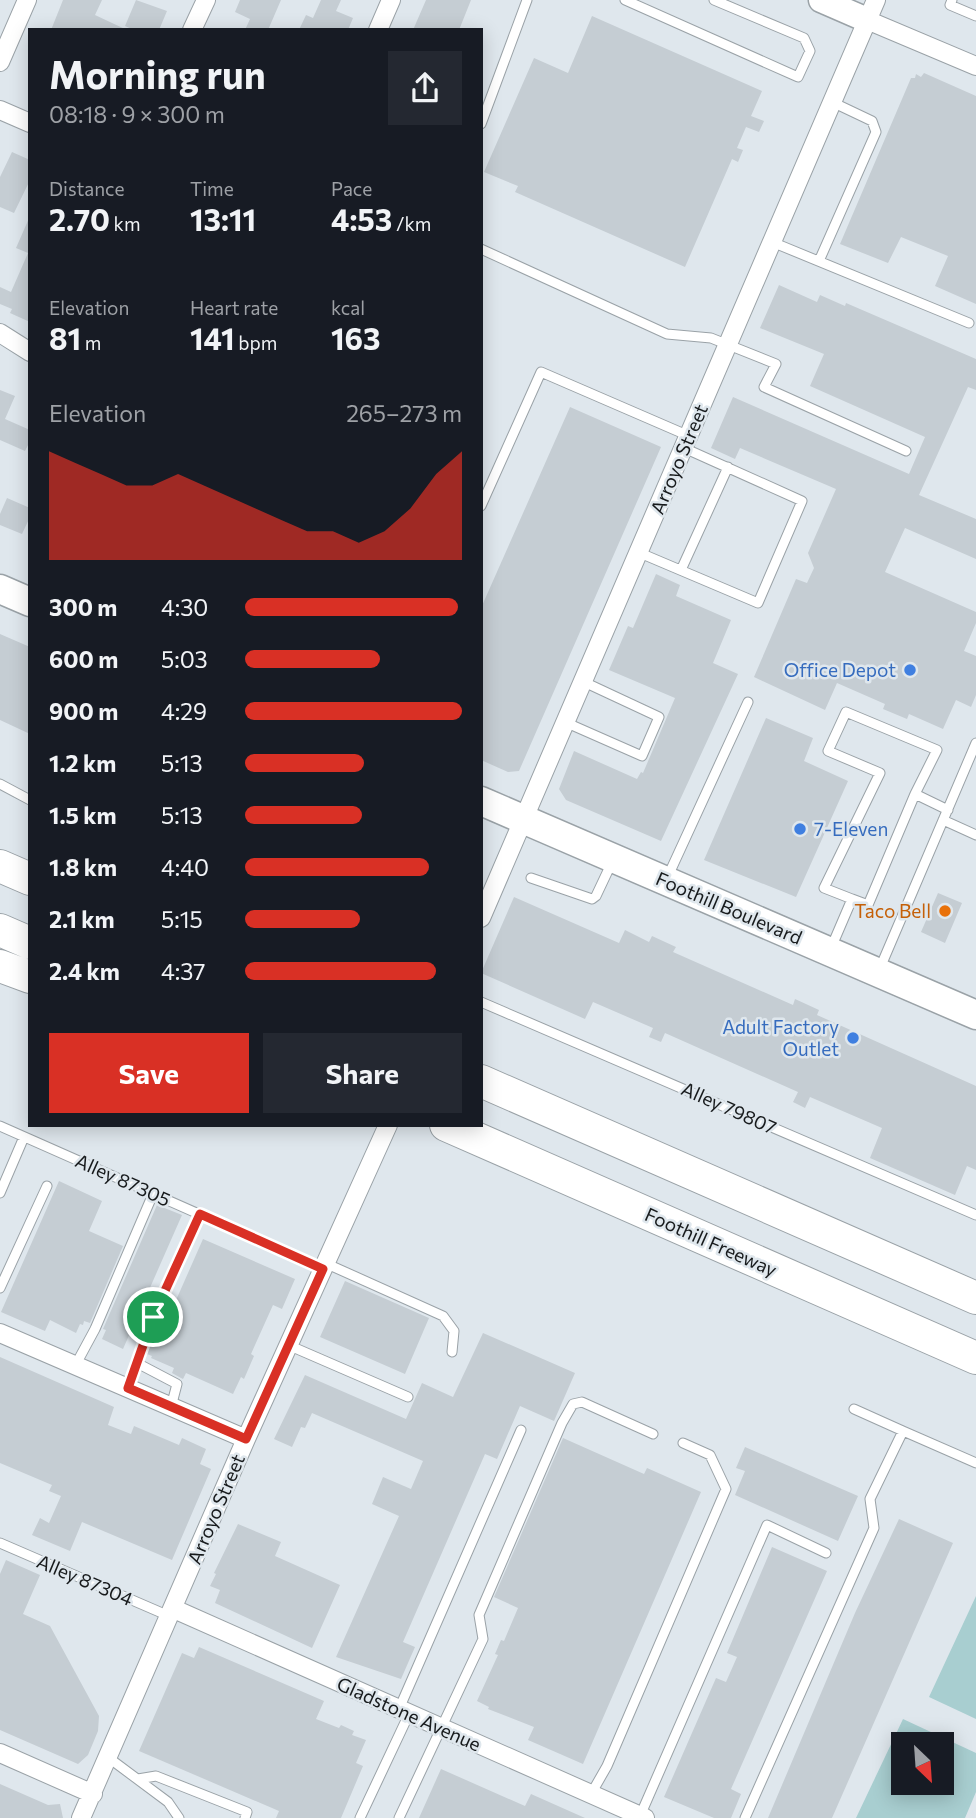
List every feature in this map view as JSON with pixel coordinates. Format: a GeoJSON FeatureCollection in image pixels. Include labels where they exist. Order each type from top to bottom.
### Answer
{"type":"FeatureCollection","features":[{"type":"Feature","properties":{"kind":"highway"},"geometry":{"type":"LineString","coordinates":[[0,866],[28,878]]}},
{"type":"Feature","properties":{"kind":"highway"},"geometry":{"type":"LineString","coordinates":[[0,930],[28,942]]}},
{"type":"Feature","properties":{"kind":"highway"},"geometry":{"type":"LineString","coordinates":[[0,966],[28,976]]}},
{"type":"Feature","properties":{"kind":"highway"},"geometry":{"type":"LineString","coordinates":[[483,1082],[976,1298]]}},
{"type":"Feature","properties":{"kind":"highway","name":"Foothill Freeway"},"geometry":{"type":"LineString","coordinates":[[451,1127],[976,1358]]}},
{"type":"Feature","properties":{"kind":"main road"},"geometry":{"type":"LineString","coordinates":[[0,589],[28,601]]}},
{"type":"Feature","properties":{"kind":"main road","name":"Foothill Boulevard"},"geometry":{"type":"LineString","coordinates":[[483,802],[976,1015]]}},
{"type":"Feature","properties":{"kind":"street"},"geometry":{"type":"LineString","coordinates":[[0,62],[27,0]]}},
{"type":"Feature","properties":{"kind":"street"},"geometry":{"type":"LineString","coordinates":[[193,28],[206,0]]}},
{"type":"Feature","properties":{"kind":"street"},"geometry":{"type":"LineString","coordinates":[[379,28],[391,0]]}},
{"type":"Feature","properties":{"kind":"street"},"geometry":{"type":"LineString","coordinates":[[821,0],[871,10],[976,66]]}},
{"type":"Feature","properties":{"kind":"street","name":"Arroyo Street"},"geometry":{"type":"LineString","coordinates":[[483,914],[871,10]]}},
{"type":"Feature","properties":{"kind":"street"},"geometry":{"type":"LineString","coordinates":[[0,110],[28,122]]}},
{"type":"Feature","properties":{"kind":"street"},"geometry":{"type":"LineString","coordinates":[[0,333],[28,351]]}},
{"type":"Feature","properties":{"kind":"street","name":"Arroyo Street"},"geometry":{"type":"LineString","coordinates":[[81,1818],[246,1439],[387,1127]]}},
{"type":"Feature","properties":{"kind":"street"},"geometry":{"type":"LineString","coordinates":[[0,1333],[246,1439]]}},
{"type":"Feature","properties":{"kind":"street","name":"Gladstone Avenue"},"geometry":{"type":"LineString","coordinates":[[172,1613],[592,1794],[617,1812],[643,1817]]}},
{"type":"Feature","properties":{"kind":"street"},"geometry":{"type":"LineString","coordinates":[[0,1753],[93,1794]]}},
{"type":"Feature","properties":{"kind":"lane"},"geometry":{"type":"LineString","coordinates":[[483,119],[527,0]]}},
{"type":"Feature","properties":{"kind":"lane"},"geometry":{"type":"LineString","coordinates":[[625,0],[798,77],[810,51],[804,38],[728,3],[713,0]]}},
{"type":"Feature","properties":{"kind":"lane"},"geometry":{"type":"LineString","coordinates":[[952,0],[950,5],[976,16]]}},
{"type":"Feature","properties":{"kind":"lane"},"geometry":{"type":"LineString","coordinates":[[819,261],[876,132],[872,121],[832,102]]}},
{"type":"Feature","properties":{"kind":"lane"},"geometry":{"type":"LineString","coordinates":[[772,242],[969,323]]}},
{"type":"Feature","properties":{"kind":"lane"},"geometry":{"type":"LineString","coordinates":[[483,250],[667,334],[711,338],[776,364],[764,387],[906,451]]}},
{"type":"Feature","properties":{"kind":"lane"},"geometry":{"type":"LineString","coordinates":[[483,502],[541,372],[687,442],[728,467],[802,501],[758,603],[640,553]]}},
{"type":"Feature","properties":{"kind":"lane"},"geometry":{"type":"LineString","coordinates":[[681,570],[728,467]]}},
{"type":"Feature","properties":{"kind":"lane"},"geometry":{"type":"LineString","coordinates":[[567,723],[642,756],[659,718],[584,682]]}},
{"type":"Feature","properties":{"kind":"lane"},"geometry":{"type":"LineString","coordinates":[[666,881],[748,702]]}},
{"type":"Feature","properties":{"kind":"lane"},"geometry":{"type":"LineString","coordinates":[[846,712],[937,750],[915,794],[868,905],[824,888],[880,774],[828,751],[846,712]]}},
{"type":"Feature","properties":{"kind":"lane"},"geometry":{"type":"LineString","coordinates":[[878,973],[976,743]]}},
{"type":"Feature","properties":{"kind":"lane"},"geometry":{"type":"LineString","coordinates":[[0,784],[28,799]]}},
{"type":"Feature","properties":{"kind":"lane"},"geometry":{"type":"LineString","coordinates":[[915,794],[948,810]]}},
{"type":"Feature","properties":{"kind":"lane"},"geometry":{"type":"LineString","coordinates":[[943,820],[976,835]]}},
{"type":"Feature","properties":{"kind":"lane"},"geometry":{"type":"LineString","coordinates":[[531,878],[592,899],[596,896],[613,859]]}},
{"type":"Feature","properties":{"kind":"lane"},"geometry":{"type":"LineString","coordinates":[[830,952],[852,899]]}},
{"type":"Feature","properties":{"kind":"lane","name":"Alley 79807"},"geometry":{"type":"LineString","coordinates":[[483,1003],[976,1214]]}},
{"type":"Feature","properties":{"kind":"lane","name":"Alley 87305"},"geometry":{"type":"LineString","coordinates":[[0,1126],[153,1194],[443,1316],[454,1331],[452,1352]]}},
{"type":"Feature","properties":{"kind":"lane"},"geometry":{"type":"LineString","coordinates":[[0,1193],[24,1137]]}},
{"type":"Feature","properties":{"kind":"lane"},"geometry":{"type":"LineString","coordinates":[[0,1288],[47,1186]]}},
{"type":"Feature","properties":{"kind":"lane"},"geometry":{"type":"LineString","coordinates":[[75,1366],[95,1329],[153,1194]]}},
{"type":"Feature","properties":{"kind":"lane"},"geometry":{"type":"LineString","coordinates":[[128,1388],[153,1317],[200,1214]]}},
{"type":"Feature","properties":{"kind":"lane"},"geometry":{"type":"LineString","coordinates":[[288,1345],[408,1397]]}},
{"type":"Feature","properties":{"kind":"lane"},"geometry":{"type":"LineString","coordinates":[[137,1363],[177,1384],[171,1407]]}},
{"type":"Feature","properties":{"kind":"lane"},"geometry":{"type":"LineString","coordinates":[[399,1818],[483,1639],[479,1615],[562,1423],[573,1404],[582,1402],[653,1434]]}},
{"type":"Feature","properties":{"kind":"lane"},"geometry":{"type":"LineString","coordinates":[[854,1409],[976,1463]]}},
{"type":"Feature","properties":{"kind":"lane"},"geometry":{"type":"LineString","coordinates":[[360,1818],[521,1430]]}},
{"type":"Feature","properties":{"kind":"lane"},"geometry":{"type":"LineString","coordinates":[[745,1818],[874,1528],[870,1499],[903,1431]]}},
{"type":"Feature","properties":{"kind":"lane"},"geometry":{"type":"LineString","coordinates":[[592,1794],[607,1766],[726,1489],[710,1455],[684,1443]]}},
{"type":"Feature","properties":{"kind":"lane"},"geometry":{"type":"LineString","coordinates":[[643,1817],[767,1525],[826,1553]]}},
{"type":"Feature","properties":{"kind":"lane","name":"Alley 87304"},"geometry":{"type":"LineString","coordinates":[[0,1543],[172,1613]]}},
{"type":"Feature","properties":{"kind":"lane"},"geometry":{"type":"LineString","coordinates":[[109,1758],[168,1802],[179,1818]]}},
{"type":"Feature","properties":{"kind":"lane"},"geometry":{"type":"LineString","coordinates":[[138,1779],[156,1776],[247,1812],[245,1818]]}},
{"type":"Feature","properties":{"kind":"water"},"geometry":{"type":"Polygon","coordinates":[[[976,1596],[976,1719],[929,1697],[976,1596]]]}},
{"type":"Feature","properties":{"kind":"water"},"geometry":{"type":"Polygon","coordinates":[[[903,1719],[931,1732],[897,1732],[903,1719]]]}},
{"type":"Feature","properties":{"kind":"water"},"geometry":{"type":"Polygon","coordinates":[[[954,1743],[976,1753],[976,1792],[965,1818],[856,1818],[891,1744],[891,1796],[954,1796],[954,1743]]]}},
{"type":"Feature","properties":{"kind":"building"},"geometry":{"type":"Polygon","coordinates":[[[63,0],[102,0],[95,15],[123,28],[52,28],[63,0]]]}},
{"type":"Feature","properties":{"kind":"building"},"geometry":{"type":"Polygon","coordinates":[[[136,0],[167,11],[160,28],[125,26],[136,0]]]}},
{"type":"Feature","properties":{"kind":"building"},"geometry":{"type":"Polygon","coordinates":[[[240,0],[281,0],[269,28],[246,28],[250,19],[235,12],[240,0]]]}},
{"type":"Feature","properties":{"kind":"building"},"geometry":{"type":"Polygon","coordinates":[[[321,0],[341,0],[336,11],[353,18],[349,28],[300,28],[306,15],[313,18],[321,0]]]}},
{"type":"Feature","properties":{"kind":"building"},"geometry":{"type":"Polygon","coordinates":[[[426,0],[471,0],[460,28],[414,28],[426,0]]]}},
{"type":"Feature","properties":{"kind":"building"},"geometry":{"type":"Polygon","coordinates":[[[592,16],[762,91],[751,116],[764,121],[759,132],[746,127],[737,148],[743,150],[738,162],[732,159],[685,267],[515,192],[518,186],[484,172],[534,58],[568,73],[592,16]]]}},
{"type":"Feature","properties":{"kind":"building"},"geometry":{"type":"Polygon","coordinates":[[[924,73],[976,96],[976,304],[935,286],[948,256],[901,237],[888,263],[840,244],[911,78],[915,78],[916,74],[921,77],[924,73]]]}},
{"type":"Feature","properties":{"kind":"building"},"geometry":{"type":"Polygon","coordinates":[[[12,152],[28,159],[28,184],[14,213],[0,207],[0,177],[12,152]]]}},
{"type":"Feature","properties":{"kind":"building"},"geometry":{"type":"Polygon","coordinates":[[[28,221],[28,253],[16,248],[28,221]]]}},
{"type":"Feature","properties":{"kind":"building"},"geometry":{"type":"Polygon","coordinates":[[[28,253],[28,321],[10,313],[12,309],[0,304],[0,287],[11,292],[28,253]]]}},
{"type":"Feature","properties":{"kind":"building"},"geometry":{"type":"Polygon","coordinates":[[[779,285],[817,302],[820,295],[845,306],[846,303],[976,359],[976,390],[968,387],[919,495],[976,519],[976,559],[905,528],[885,572],[976,612],[976,623],[964,651],[976,656],[976,695],[971,707],[956,700],[943,729],[909,714],[907,719],[883,709],[885,704],[837,683],[825,710],[754,677],[796,579],[807,583],[814,568],[808,553],[836,489],[740,448],[735,459],[711,448],[733,397],[909,474],[925,437],[810,386],[824,354],[760,328],[779,285]]]}},
{"type":"Feature","properties":{"kind":"building"},"geometry":{"type":"Polygon","coordinates":[[[0,390],[15,396],[5,419],[28,429],[28,445],[25,451],[0,440],[0,390]]]}},
{"type":"Feature","properties":{"kind":"building"},"geometry":{"type":"Polygon","coordinates":[[[570,407],[661,447],[519,771],[508,772],[483,761],[483,603],[570,407]]]}},
{"type":"Feature","properties":{"kind":"building"},"geometry":{"type":"Polygon","coordinates":[[[7,498],[28,507],[28,521],[22,534],[0,525],[0,514],[7,498]]]}},
{"type":"Feature","properties":{"kind":"building"},"geometry":{"type":"Polygon","coordinates":[[[656,574],[680,585],[676,596],[731,620],[713,663],[738,674],[661,841],[566,800],[559,789],[574,751],[637,779],[641,772],[643,773],[675,698],[609,670],[628,626],[633,628],[656,574]]]}},
{"type":"Feature","properties":{"kind":"building"},"geometry":{"type":"Polygon","coordinates":[[[0,634],[28,646],[28,733],[0,720],[0,634]]]}},
{"type":"Feature","properties":{"kind":"building"},"geometry":{"type":"Polygon","coordinates":[[[766,718],[813,738],[804,761],[848,781],[796,897],[704,860],[766,718]]]}},
{"type":"Feature","properties":{"kind":"building","name":"Taco Bell"},"geometry":{"type":"Polygon","coordinates":[[[938,893],[962,903],[945,943],[921,932],[938,893]]]}},
{"type":"Feature","properties":{"kind":"building"},"geometry":{"type":"Polygon","coordinates":[[[514,897],[619,943],[625,930],[649,942],[652,936],[676,947],[673,952],[793,1005],[795,999],[819,1010],[817,1015],[976,1086],[976,1170],[967,1166],[955,1195],[870,1158],[882,1128],[810,1097],[805,1108],[793,1102],[798,1092],[665,1033],[661,1042],[649,1037],[653,1028],[593,1002],[585,1019],[483,974],[514,897]]]}},
{"type":"Feature","properties":{"kind":"building"},"geometry":{"type":"Polygon","coordinates":[[[59,1181],[102,1201],[89,1231],[123,1246],[90,1323],[84,1321],[76,1333],[50,1320],[45,1331],[1,1312],[59,1181]]]}},
{"type":"Feature","properties":{"kind":"building"},"geometry":{"type":"Polygon","coordinates":[[[157,1205],[182,1215],[123,1349],[102,1339],[106,1330],[103,1329],[157,1205]]]}},
{"type":"Feature","properties":{"kind":"building"},"geometry":{"type":"Polygon","coordinates":[[[203,1239],[295,1279],[282,1309],[273,1305],[251,1354],[254,1356],[244,1379],[241,1377],[233,1394],[186,1373],[183,1379],[172,1373],[174,1368],[147,1354],[157,1330],[162,1332],[203,1239]]]}},
{"type":"Feature","properties":{"kind":"building"},"geometry":{"type":"Polygon","coordinates":[[[345,1281],[429,1318],[405,1374],[320,1337],[345,1281]]]}},
{"type":"Feature","properties":{"kind":"building"},"geometry":{"type":"Polygon","coordinates":[[[483,1333],[575,1373],[554,1421],[520,1406],[497,1459],[485,1454],[403,1642],[415,1647],[401,1679],[336,1657],[399,1516],[372,1504],[383,1477],[411,1489],[423,1461],[312,1413],[305,1428],[301,1427],[292,1447],[274,1439],[305,1375],[406,1419],[422,1383],[453,1397],[483,1333]]]}},
{"type":"Feature","properties":{"kind":"building"},"geometry":{"type":"Polygon","coordinates":[[[0,1357],[114,1407],[108,1425],[131,1434],[134,1426],[179,1445],[182,1438],[206,1449],[200,1464],[211,1469],[172,1560],[82,1522],[70,1551],[32,1535],[40,1518],[49,1523],[61,1496],[49,1491],[52,1485],[0,1463],[0,1357]]]}},
{"type":"Feature","properties":{"kind":"building"},"geometry":{"type":"Polygon","coordinates":[[[563,1438],[644,1474],[647,1468],[701,1492],[583,1764],[528,1740],[534,1727],[488,1709],[489,1707],[477,1701],[498,1655],[495,1654],[501,1640],[504,1641],[518,1608],[494,1597],[563,1438]]]}},
{"type":"Feature","properties":{"kind":"building"},"geometry":{"type":"Polygon","coordinates":[[[745,1447],[858,1496],[838,1541],[735,1495],[745,1471],[736,1468],[745,1447]]]}},
{"type":"Feature","properties":{"kind":"building"},"geometry":{"type":"Polygon","coordinates":[[[899,1519],[953,1543],[832,1818],[768,1818],[855,1613],[899,1519]]]}},
{"type":"Feature","properties":{"kind":"building"},"geometry":{"type":"Polygon","coordinates":[[[238,1524],[281,1542],[275,1556],[340,1585],[312,1648],[215,1603],[220,1590],[210,1586],[238,1524]]]}},
{"type":"Feature","properties":{"kind":"building"},"geometry":{"type":"Polygon","coordinates":[[[772,1547],[827,1571],[731,1789],[741,1794],[731,1818],[714,1818],[664,1797],[716,1678],[726,1682],[737,1657],[727,1653],[772,1547]]]}},
{"type":"Feature","properties":{"kind":"building"},"geometry":{"type":"Polygon","coordinates":[[[6,1560],[40,1575],[23,1614],[50,1626],[99,1716],[98,1731],[88,1755],[78,1764],[0,1730],[0,1574],[6,1560]]]}},
{"type":"Feature","properties":{"kind":"building"},"geometry":{"type":"Polygon","coordinates":[[[199,1647],[324,1701],[316,1719],[339,1728],[341,1725],[354,1731],[352,1735],[366,1740],[356,1763],[363,1766],[341,1818],[276,1818],[279,1811],[139,1751],[182,1653],[194,1658],[199,1647]]]}},
{"type":"Feature","properties":{"kind":"building"},"geometry":{"type":"Polygon","coordinates":[[[441,1769],[525,1806],[531,1794],[585,1818],[419,1818],[441,1769]]]}},
{"type":"Feature","properties":{"kind":"building"},"geometry":{"type":"Polygon","coordinates":[[[0,1784],[48,1805],[60,1804],[63,1818],[0,1818],[0,1784]]]}},
{"type":"Feature","properties":{"kind":"place","name":"Office Depot"},"geometry":{"type":"Point","coordinates":[910,670]}},
{"type":"Feature","properties":{"kind":"place","name":"7-Eleven"},"geometry":{"type":"Point","coordinates":[800,829]}},
{"type":"Feature","properties":{"kind":"place","name":"Taco Bell"},"geometry":{"type":"Point","coordinates":[945,911]}},
{"type":"Feature","properties":{"kind":"place","name":"Adult Factory Outlet"},"geometry":{"type":"Point","coordinates":[853,1038]}},
{"type":"Feature","properties":{"kind":"route"},"geometry":{"type":"LineString","coordinates":[[200,1214],[323,1269],[246,1439],[128,1388],[153,1317],[200,1214]]}}]}
